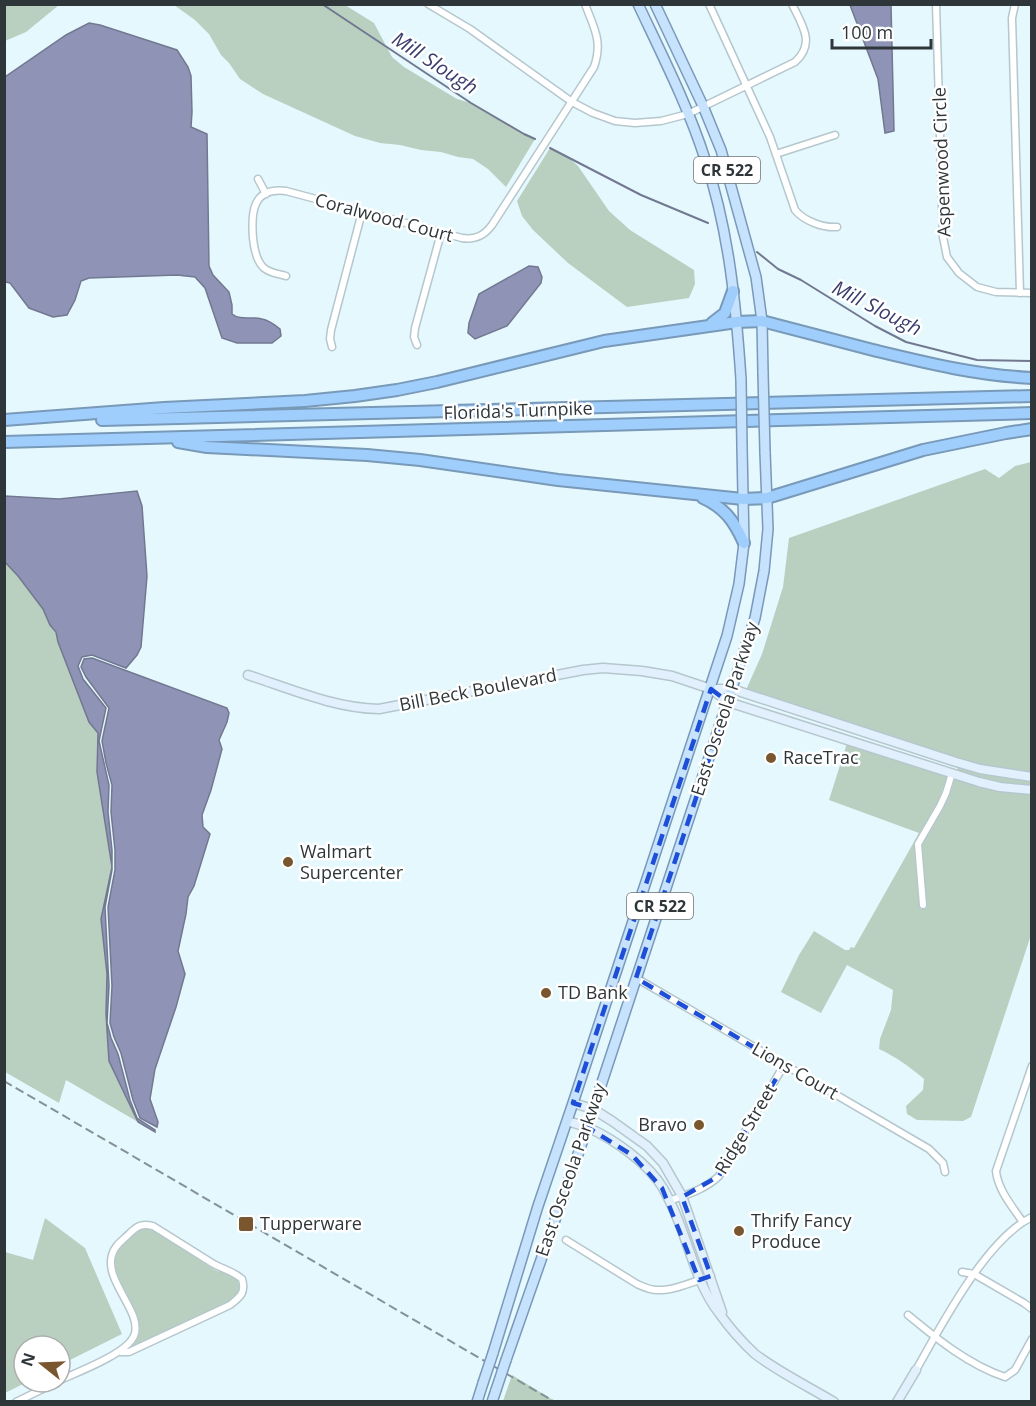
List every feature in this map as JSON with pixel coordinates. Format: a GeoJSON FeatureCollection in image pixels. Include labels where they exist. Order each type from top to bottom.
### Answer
{"type":"FeatureCollection","features":[{"type":"Feature","properties":{"kind":"highway"},"geometry":{"type":"LineString","coordinates":[[706,326],[725,314],[734,291]]}},
{"type":"Feature","properties":{"kind":"highway"},"geometry":{"type":"LineString","coordinates":[[4,421],[355,396],[437,382],[604,341],[737,322],[762,321],[929,364],[992,375],[1032,378]]}},
{"type":"Feature","properties":{"kind":"highway","name":"Florida's Turnpike"},"geometry":{"type":"LineString","coordinates":[[4,421],[1032,396]]}},
{"type":"Feature","properties":{"kind":"highway","name":"Florida's Turnpike"},"geometry":{"type":"LineString","coordinates":[[4,441],[1032,413]]}},
{"type":"Feature","properties":{"kind":"highway"},"geometry":{"type":"LineString","coordinates":[[157,438],[207,447],[368,455],[420,460],[558,480],[743,498],[767,498],[924,450],[1032,429]]}},
{"type":"Feature","properties":{"kind":"highway"},"geometry":{"type":"LineString","coordinates":[[692,493],[712,502],[726,512],[744,543]]}},
{"type":"Feature","properties":{"kind":"main road","name":"East Osceola Parkway"},"geometry":{"type":"LineString","coordinates":[[477,1401],[538,1206],[711,689],[727,636],[739,584],[744,543],[741,379],[734,291],[726,241],[706,160],[688,114],[638,4]]}},
{"type":"Feature","properties":{"kind":"main road","name":"East Osceola Parkway"},"geometry":{"type":"LineString","coordinates":[[492,1401],[587,1127],[728,702],[755,618],[767,547],[762,321],[756,277],[721,150],[655,4]]}},
{"type":"Feature","properties":{"kind":"street"},"geometry":{"type":"LineString","coordinates":[[428,4],[470,29],[572,102],[594,114],[615,121],[635,123],[661,121],[688,114],[792,65],[804,51],[806,42],[805,33],[792,4]]}},
{"type":"Feature","properties":{"kind":"street","name":"Coralwood Court"},"geometry":{"type":"LineString","coordinates":[[266,194],[286,191],[441,233],[470,239],[478,238],[492,225],[594,67],[598,39],[585,4]]}},
{"type":"Feature","properties":{"kind":"street"},"geometry":{"type":"LineString","coordinates":[[710,4],[776,154],[797,213],[822,226],[837,227]]}},
{"type":"Feature","properties":{"kind":"street","name":"Aspenwood Circle"},"geometry":{"type":"LineString","coordinates":[[936,4],[943,237],[947,257],[958,273],[977,287],[996,292],[1032,293]]}},
{"type":"Feature","properties":{"kind":"street"},"geometry":{"type":"LineString","coordinates":[[1015,4],[1012,18],[1020,293]]}},
{"type":"Feature","properties":{"kind":"street"},"geometry":{"type":"LineString","coordinates":[[776,154],[835,135]]}},
{"type":"Feature","properties":{"kind":"street"},"geometry":{"type":"LineString","coordinates":[[258,179],[266,194],[256,202],[253,210],[252,224],[256,255],[265,268],[286,276]]}},
{"type":"Feature","properties":{"kind":"street"},"geometry":{"type":"LineString","coordinates":[[332,347],[330,330],[362,212]]}},
{"type":"Feature","properties":{"kind":"street"},"geometry":{"type":"LineString","coordinates":[[417,345],[414,337],[415,328],[441,233]]}},
{"type":"Feature","properties":{"kind":"street","name":"Bill Beck Boulevard"},"geometry":{"type":"LineString","coordinates":[[248,675],[338,705],[359,709],[379,709],[583,670],[624,669],[657,673],[711,689],[728,702],[952,773],[1000,787],[1032,790]]}},
{"type":"Feature","properties":{"kind":"street","name":"Bill Beck Boulevard"},"geometry":{"type":"LineString","coordinates":[[711,689],[732,689],[980,769],[1032,777]]}},
{"type":"Feature","properties":{"kind":"street"},"geometry":{"type":"LineString","coordinates":[[923,905],[918,844],[940,806],[956,762]]}},
{"type":"Feature","properties":{"kind":"street","name":"Lions Court"},"geometry":{"type":"LineString","coordinates":[[636,978],[928,1149],[943,1163],[945,1172]]}},
{"type":"Feature","properties":{"kind":"street","name":"Ridge Street"},"geometry":{"type":"LineString","coordinates":[[669,1201],[710,1183],[719,1176],[784,1065]]}},
{"type":"Feature","properties":{"kind":"street"},"geometry":{"type":"LineString","coordinates":[[1022,1221],[1000,1188],[996,1171],[1032,1066]]}},
{"type":"Feature","properties":{"kind":"street"},"geometry":{"type":"LineString","coordinates":[[573,1103],[593,1109],[621,1127],[647,1146],[663,1162],[682,1196],[711,1276],[715,1294],[729,1326]]}},
{"type":"Feature","properties":{"kind":"street"},"geometry":{"type":"LineString","coordinates":[[567,1121],[587,1127],[609,1139],[632,1155],[650,1172],[662,1188],[679,1222],[699,1280],[729,1326],[767,1362],[834,1401]]}},
{"type":"Feature","properties":{"kind":"street"},"geometry":{"type":"LineString","coordinates":[[897,1401],[974,1274],[999,1242],[1022,1221],[1032,1217]]}},
{"type":"Feature","properties":{"kind":"street"},"geometry":{"type":"LineString","coordinates":[[72,1375],[121,1352],[132,1341],[135,1321],[112,1272],[111,1260],[113,1251],[139,1225],[153,1226],[218,1267],[223,1267],[242,1279],[243,1291],[239,1299],[230,1305],[129,1352],[121,1352]]}},
{"type":"Feature","properties":{"kind":"street"},"geometry":{"type":"LineString","coordinates":[[566,1240],[646,1288],[667,1289],[711,1276]]}},
{"type":"Feature","properties":{"kind":"street"},"geometry":{"type":"LineString","coordinates":[[962,1272],[974,1274],[1032,1309]]}},
{"type":"Feature","properties":{"kind":"street"},"geometry":{"type":"LineString","coordinates":[[908,1315],[935,1337],[976,1364],[991,1373],[1005,1377],[1015,1370],[1032,1339]]}},
{"type":"Feature","properties":{"kind":"street"},"geometry":{"type":"LineString","coordinates":[[16,1401],[31,1394]]}},
{"type":"Feature","properties":{"kind":"highlighted area"},"geometry":{"type":"Polygon","coordinates":[[[711,689],[728,702],[636,978],[784,1065],[719,1176],[682,1197],[711,1276],[699,1280],[662,1188],[632,1155],[587,1127],[593,1109],[573,1103],[711,689]]]}},
{"type":"Feature","properties":{"kind":"green space"},"geometry":{"type":"Polygon","coordinates":[[[5,4],[59,5],[26,32],[5,41],[5,4]]]}},
{"type":"Feature","properties":{"kind":"green space","name":"Mill Slough"},"geometry":{"type":"Polygon","coordinates":[[[174,5],[345,5],[374,23],[392,57],[404,67],[457,99],[471,103],[535,139],[506,187],[488,169],[473,159],[380,143],[355,136],[263,94],[240,79],[221,55],[209,34],[195,20],[174,5]]]}},
{"type":"Feature","properties":{"kind":"green space"},"geometry":{"type":"Polygon","coordinates":[[[550,148],[569,158],[578,166],[609,211],[630,230],[694,270],[695,284],[689,298],[627,307],[568,263],[533,230],[522,216],[517,201],[550,148]]]}},
{"type":"Feature","properties":{"kind":"green space"},"geometry":{"type":"Polygon","coordinates":[[[1031,462],[1031,774],[981,766],[746,690],[762,654],[783,587],[789,538],[985,469],[999,478],[1015,466],[1031,462]]]}},
{"type":"Feature","properties":{"kind":"green space"},"geometry":{"type":"Polygon","coordinates":[[[5,561],[43,609],[56,632],[89,722],[98,733],[97,772],[112,867],[101,919],[107,974],[106,1014],[109,1060],[138,1122],[66,1080],[59,1103],[5,1072],[5,561]]]}},
{"type":"Feature","properties":{"kind":"green space"},"geometry":{"type":"Polygon","coordinates":[[[847,743],[948,775],[937,804],[914,844],[920,909],[927,908],[921,845],[944,807],[955,778],[1031,794],[1031,935],[971,1117],[963,1121],[917,1120],[907,1114],[906,1106],[923,1090],[924,1079],[903,1062],[879,1049],[880,1039],[891,1010],[893,990],[847,965],[821,1013],[781,992],[814,931],[845,950],[854,948],[919,833],[829,800],[847,743]]]}},
{"type":"Feature","properties":{"kind":"green space"},"geometry":{"type":"Polygon","coordinates":[[[958,766],[1031,781],[1031,787],[976,777],[957,771],[958,766]]]}},
{"type":"Feature","properties":{"kind":"green space"},"geometry":{"type":"Polygon","coordinates":[[[45,1218],[85,1248],[122,1334],[72,1359],[72,1334],[12,1334],[12,1390],[5,1393],[5,1252],[33,1260],[45,1218]]]}},
{"type":"Feature","properties":{"kind":"green space"},"geometry":{"type":"Polygon","coordinates":[[[141,1228],[152,1229],[215,1270],[237,1279],[240,1287],[236,1296],[228,1302],[129,1349],[138,1336],[138,1320],[122,1289],[116,1272],[115,1257],[122,1245],[141,1228]]]}},
{"type":"Feature","properties":{"kind":"green space"},"geometry":{"type":"Polygon","coordinates":[[[512,1375],[555,1401],[503,1401],[512,1375]]]}},
{"type":"Feature","properties":{"kind":"water"},"geometry":{"type":"Polygon","coordinates":[[[850,5],[891,5],[894,131],[885,133],[878,79],[850,5]]]}},
{"type":"Feature","properties":{"kind":"water"},"geometry":{"type":"Polygon","coordinates":[[[89,23],[177,50],[188,67],[191,76],[191,127],[207,134],[209,266],[213,275],[229,292],[232,314],[265,320],[280,329],[281,336],[272,343],[237,343],[222,338],[205,288],[195,277],[177,275],[89,278],[81,281],[67,315],[53,317],[29,308],[10,283],[5,282],[5,77],[66,35],[89,23]]]}},
{"type":"Feature","properties":{"kind":"water"},"geometry":{"type":"Polygon","coordinates":[[[529,266],[538,267],[542,277],[541,283],[507,326],[475,339],[468,333],[479,294],[529,266]]]}},
{"type":"Feature","properties":{"kind":"water"},"geometry":{"type":"Polygon","coordinates":[[[137,491],[142,506],[147,576],[141,647],[126,668],[92,655],[82,657],[78,666],[83,679],[106,708],[99,741],[109,785],[108,812],[112,867],[97,772],[98,733],[89,722],[56,632],[43,609],[4,561],[5,496],[59,499],[137,491]]]}},
{"type":"Feature","properties":{"kind":"water"},"geometry":{"type":"Polygon","coordinates":[[[92,658],[227,708],[229,713],[219,740],[222,749],[202,815],[203,827],[210,834],[194,886],[188,897],[178,951],[185,974],[155,1069],[150,1099],[158,1122],[157,1127],[140,1118],[110,1023],[112,986],[108,907],[115,870],[115,850],[111,812],[112,785],[102,741],[109,708],[81,667],[84,659],[92,658]]]}},
{"type":"Feature","properties":{"kind":"water"},"geometry":{"type":"Polygon","coordinates":[[[112,867],[105,907],[109,986],[107,1023],[137,1118],[155,1132],[138,1122],[109,1061],[106,1014],[107,974],[101,919],[112,867]]]}},
{"type":"Feature","properties":{"kind":"waterway","name":"Mill Slough"},"geometry":{"type":"LineString","coordinates":[[322,4],[471,103],[535,139]]}},
{"type":"Feature","properties":{"kind":"waterway","name":"Mill Slough"},"geometry":{"type":"LineString","coordinates":[[550,148],[641,195],[708,223]]}},
{"type":"Feature","properties":{"kind":"waterway","name":"Mill Slough"},"geometry":{"type":"LineString","coordinates":[[757,252],[778,269],[801,280],[875,326],[906,342],[977,360],[1032,361]]}},
{"type":"Feature","properties":{"kind":"railway"},"geometry":{"type":"LineString","coordinates":[[4,1081],[555,1402]]}},
{"type":"Feature","properties":{"kind":"place","name":"RaceTrac"},"geometry":{"type":"Point","coordinates":[771,758]}},
{"type":"Feature","properties":{"kind":"place","name":"Walmart Supercenter"},"geometry":{"type":"Point","coordinates":[288,862]}},
{"type":"Feature","properties":{"kind":"place","name":"TD Bank"},"geometry":{"type":"Point","coordinates":[546,993]}},
{"type":"Feature","properties":{"kind":"place","name":"Bravo"},"geometry":{"type":"Point","coordinates":[699,1125]}},
{"type":"Feature","properties":{"kind":"place","name":"Tupperware"},"geometry":{"type":"Point","coordinates":[246,1224]}},
{"type":"Feature","properties":{"kind":"place","name":"Thrify Fancy Produce"},"geometry":{"type":"Point","coordinates":[739,1231]}}]}
